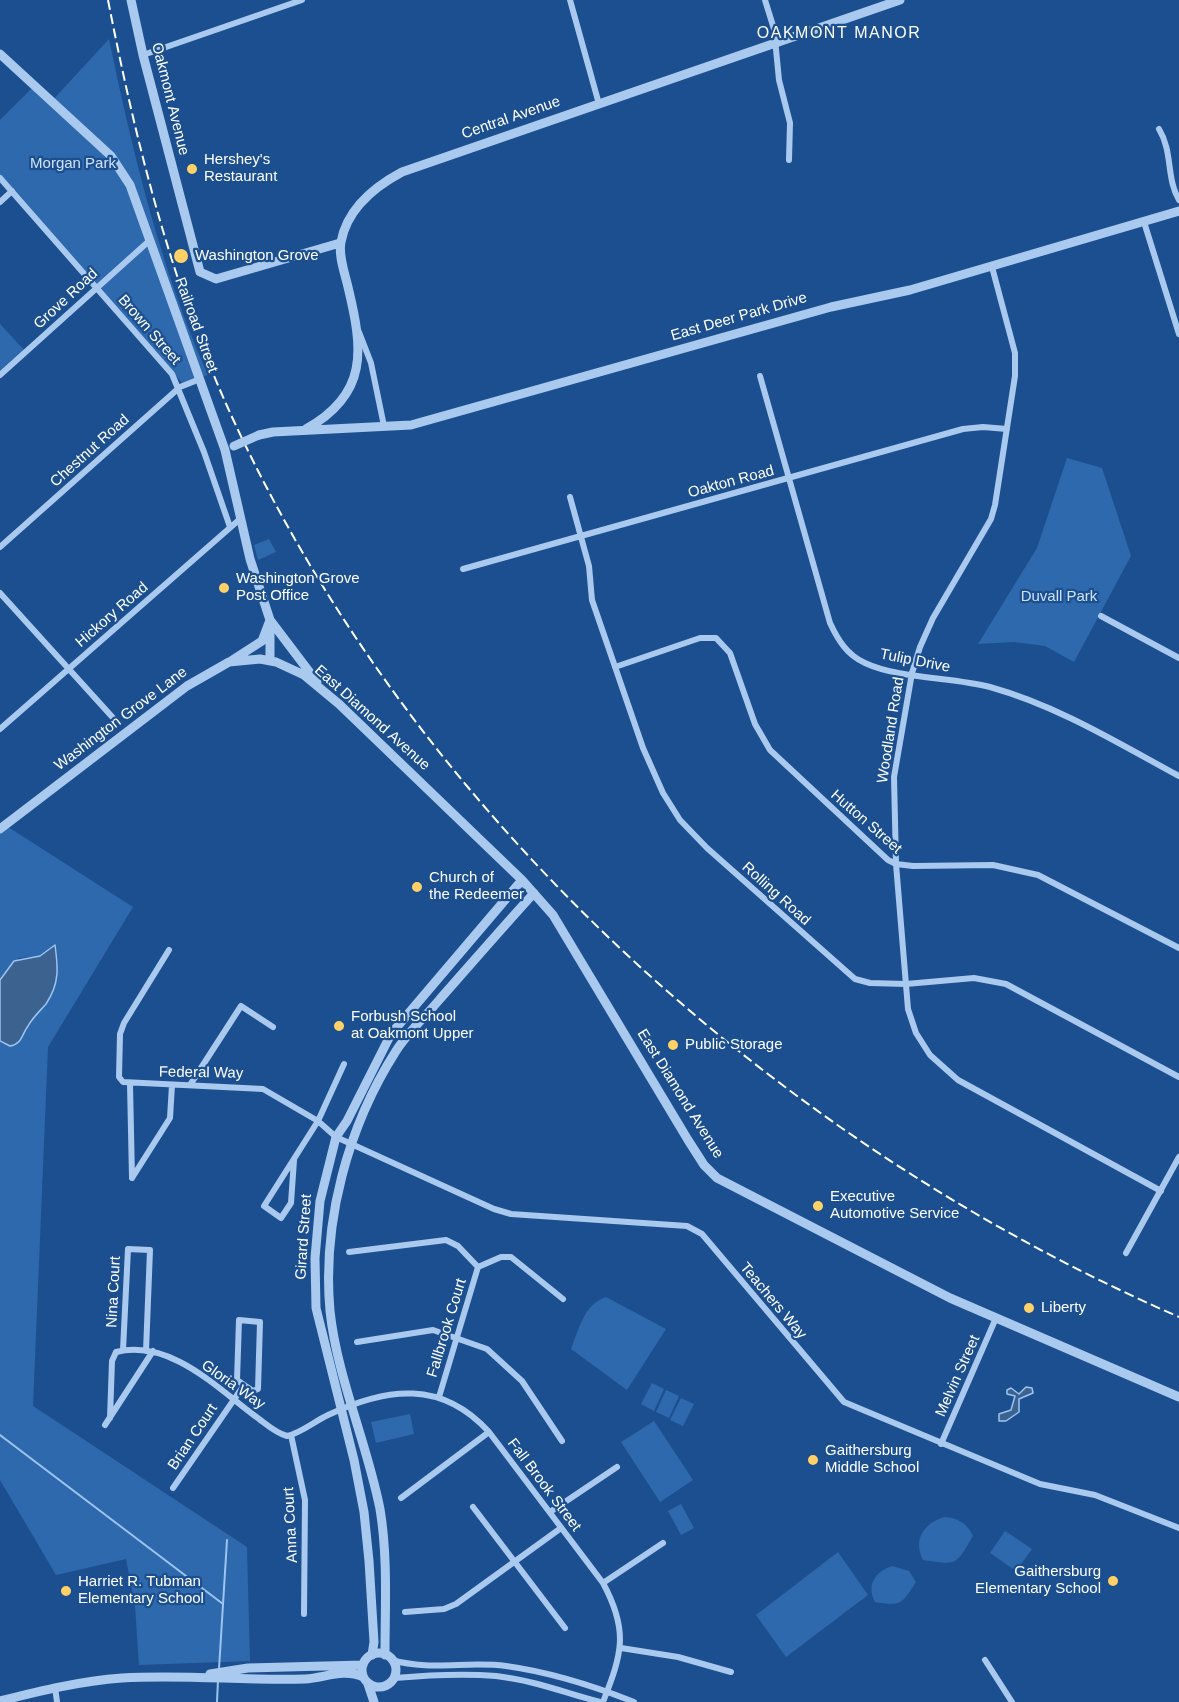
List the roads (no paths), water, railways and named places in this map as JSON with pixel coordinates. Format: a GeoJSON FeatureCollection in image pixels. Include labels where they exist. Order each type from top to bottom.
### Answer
{"type":"FeatureCollection","features":[{"type":"Feature","properties":{"kind":"street","name":"Oakmont Avenue"},"geometry":{"type":"LineString","coordinates":[[131,0],[143,55],[200,272],[216,279],[340,243]]}},
{"type":"Feature","properties":{"kind":"street"},"geometry":{"type":"LineString","coordinates":[[143,55],[302,0]]}},
{"type":"Feature","properties":{"kind":"street"},"geometry":{"type":"LineString","coordinates":[[570,0],[599,104]]}},
{"type":"Feature","properties":{"kind":"street"},"geometry":{"type":"LineString","coordinates":[[765,0],[776,43],[779,80],[790,123],[789,160]]}},
{"type":"Feature","properties":{"kind":"street","name":"Central Avenue"},"geometry":{"type":"LineString","coordinates":[[340,243],[355,211],[364,199],[381,183],[402,172],[900,0]]}},
{"type":"Feature","properties":{"kind":"street","name":"Railroad Street"},"geometry":{"type":"LineString","coordinates":[[0,54],[111,156],[130,185],[200,378],[230,448],[240,519],[250,559],[272,623],[273,661]]}},
{"type":"Feature","properties":{"kind":"street"},"geometry":{"type":"LineString","coordinates":[[1159,129],[1167,145],[1170,182],[1179,200]]}},
{"type":"Feature","properties":{"kind":"street","name":"Brown Street"},"geometry":{"type":"LineString","coordinates":[[0,178],[172,374],[180,387],[230,527]]}},
{"type":"Feature","properties":{"kind":"street"},"geometry":{"type":"LineString","coordinates":[[0,202],[12,191]]}},
{"type":"Feature","properties":{"kind":"street","name":"East Deer Park Drive"},"geometry":{"type":"LineString","coordinates":[[230,448],[259,435],[411,425],[831,307],[909,291],[1179,211]]}},
{"type":"Feature","properties":{"kind":"street"},"geometry":{"type":"LineString","coordinates":[[1144,222],[1179,334]]}},
{"type":"Feature","properties":{"kind":"street","name":"Grove Road"},"geometry":{"type":"LineString","coordinates":[[0,375],[149,241]]}},
{"type":"Feature","properties":{"kind":"street"},"geometry":{"type":"LineString","coordinates":[[340,243],[358,332],[371,363],[384,426]]}},
{"type":"Feature","properties":{"kind":"street","name":"Woodland Road"},"geometry":{"type":"LineString","coordinates":[[992,267],[1015,353],[1007,429],[991,519],[933,618],[912,673],[894,777],[896,864],[908,1009],[916,1033],[930,1055],[948,1073],[1161,1191]]}},
{"type":"Feature","properties":{"kind":"street","name":"East Deer Park Drive"},"geometry":{"type":"LineString","coordinates":[[303,431],[328,417],[350,390],[359,354],[358,332]]}},
{"type":"Feature","properties":{"kind":"street","name":"Tulip Drive"},"geometry":{"type":"LineString","coordinates":[[760,376],[830,623],[838,639],[850,654],[865,663],[988,687],[1041,704],[1179,776]]}},
{"type":"Feature","properties":{"kind":"street","name":"Chestnut Road"},"geometry":{"type":"LineString","coordinates":[[0,547],[180,387],[200,378]]}},
{"type":"Feature","properties":{"kind":"street","name":"Oakton Road"},"geometry":{"type":"LineString","coordinates":[[463,569],[963,429],[983,427],[1007,429]]}},
{"type":"Feature","properties":{"kind":"street","name":"Rolling Road"},"geometry":{"type":"LineString","coordinates":[[570,497],[589,566],[592,600],[643,748],[663,793],[680,820],[707,848],[842,970],[855,979],[906,984],[974,978],[1006,984],[1179,1077]]}},
{"type":"Feature","properties":{"kind":"street","name":"Hickory Road"},"geometry":{"type":"LineString","coordinates":[[0,729],[240,519]]}},
{"type":"Feature","properties":{"kind":"street"},"geometry":{"type":"LineString","coordinates":[[0,593],[115,720]]}},
{"type":"Feature","properties":{"kind":"street"},"geometry":{"type":"LineString","coordinates":[[1101,616],[1179,658]]}},
{"type":"Feature","properties":{"kind":"street"},"geometry":{"type":"LineString","coordinates":[[229,662],[262,641],[272,623],[320,687]]}},
{"type":"Feature","properties":{"kind":"street","name":"Hutton Street"},"geometry":{"type":"LineString","coordinates":[[615,667],[700,638],[709,636],[722,642],[730,653],[755,724],[770,750],[871,845],[896,864],[993,865],[1038,875],[1179,948]]}},
{"type":"Feature","properties":{"kind":"street","name":"Washington Grove Lane"},"geometry":{"type":"LineString","coordinates":[[0,829],[187,686],[229,662],[273,661]]}},
{"type":"Feature","properties":{"kind":"street","name":"East Diamond Avenue"},"geometry":{"type":"LineString","coordinates":[[273,661],[304,675],[320,687],[522,880],[553,915],[688,1140],[704,1165],[717,1178],[943,1294],[1179,1397]]}},
{"type":"Feature","properties":{"kind":"street","name":"Girard Street"},"geometry":{"type":"LineString","coordinates":[[372,1655],[371,1595],[364,1512],[316,1308],[315,1268],[320,1201],[336,1137],[391,1034],[522,880]]}},
{"type":"Feature","properties":{"kind":"street","name":"Girard Street"},"geometry":{"type":"LineString","coordinates":[[388,1657],[380,1511],[354,1406],[337,1352],[330,1311],[334,1209],[353,1145],[374,1090],[397,1049],[534,893]]}},
{"type":"Feature","properties":{"kind":"street"},"geometry":{"type":"LineString","coordinates":[[169,950],[122,1029],[119,1077],[127,1083],[132,1178],[170,1118],[172,1085]]}},
{"type":"Feature","properties":{"kind":"street"},"geometry":{"type":"LineString","coordinates":[[190,1085],[242,1006],[273,1027]]}},
{"type":"Feature","properties":{"kind":"street"},"geometry":{"type":"LineString","coordinates":[[294,1160],[291,1203],[281,1218],[264,1206],[318,1121],[344,1064]]}},
{"type":"Feature","properties":{"kind":"street","name":"Federal Way"},"geometry":{"type":"LineString","coordinates":[[127,1083],[264,1089],[318,1121],[336,1137]]}},
{"type":"Feature","properties":{"kind":"street","name":"Teachers Way"},"geometry":{"type":"LineString","coordinates":[[336,1137],[494,1209],[511,1214],[687,1226],[702,1234],[844,1402],[1040,1484],[1095,1495],[1179,1528]]}},
{"type":"Feature","properties":{"kind":"street"},"geometry":{"type":"LineString","coordinates":[[1126,1254],[1179,1157]]}},
{"type":"Feature","properties":{"kind":"street"},"geometry":{"type":"LineString","coordinates":[[349,1252],[446,1240],[453,1242],[478,1267],[501,1257],[511,1257],[563,1299]]}},
{"type":"Feature","properties":{"kind":"street","name":"Nina Court"},"geometry":{"type":"LineString","coordinates":[[123,1350],[128,1249],[150,1250],[150,1351]]}},
{"type":"Feature","properties":{"kind":"street","name":"Fallbrook Court"},"geometry":{"type":"LineString","coordinates":[[439,1397],[478,1267]]}},
{"type":"Feature","properties":{"kind":"street","name":"Melvin Street"},"geometry":{"type":"LineString","coordinates":[[941,1444],[996,1318]]}},
{"type":"Feature","properties":{"kind":"street","name":"Brian Court"},"geometry":{"type":"LineString","coordinates":[[239,1320],[260,1322],[258,1389],[253,1391],[244,1386],[237,1380],[239,1320]]}},
{"type":"Feature","properties":{"kind":"street"},"geometry":{"type":"LineString","coordinates":[[357,1342],[414,1331],[434,1330],[487,1349],[522,1381],[562,1441]]}},
{"type":"Feature","properties":{"kind":"street"},"geometry":{"type":"LineString","coordinates":[[110,1418],[112,1361],[116,1352],[123,1350]]}},
{"type":"Feature","properties":{"kind":"street","name":"Gloria Way"},"geometry":{"type":"LineString","coordinates":[[123,1350],[150,1351],[175,1359],[282,1435],[291,1435]]}},
{"type":"Feature","properties":{"kind":"street"},"geometry":{"type":"LineString","coordinates":[[105,1425],[150,1351]]}},
{"type":"Feature","properties":{"kind":"street","name":"Brian Court"},"geometry":{"type":"LineString","coordinates":[[173,1488],[244,1386]]}},
{"type":"Feature","properties":{"kind":"street","name":"Fall Brook Street"},"geometry":{"type":"LineString","coordinates":[[340,1410],[402,1392],[439,1397],[464,1409],[489,1432],[603,1583],[614,1603],[621,1625],[621,1648],[602,1702]]}},
{"type":"Feature","properties":{"kind":"street"},"geometry":{"type":"LineString","coordinates":[[291,1435],[340,1410]]}},
{"type":"Feature","properties":{"kind":"street"},"geometry":{"type":"LineString","coordinates":[[401,1498],[489,1432]]}},
{"type":"Feature","properties":{"kind":"street","name":"Anna Court"},"geometry":{"type":"LineString","coordinates":[[291,1435],[305,1500],[304,1614]]}},
{"type":"Feature","properties":{"kind":"street"},"geometry":{"type":"LineString","coordinates":[[550,1512],[617,1467]]}},
{"type":"Feature","properties":{"kind":"street"},"geometry":{"type":"LineString","coordinates":[[473,1506],[565,1628]]}},
{"type":"Feature","properties":{"kind":"street"},"geometry":{"type":"LineString","coordinates":[[405,1612],[444,1609],[516,1562],[561,1528]]}},
{"type":"Feature","properties":{"kind":"street"},"geometry":{"type":"LineString","coordinates":[[603,1583],[663,1543]]}},
{"type":"Feature","properties":{"kind":"street"},"geometry":{"type":"LineString","coordinates":[[621,1648],[678,1657],[731,1672]]}},
{"type":"Feature","properties":{"kind":"street"},"geometry":{"type":"LineString","coordinates":[[218,1675],[298,1665],[363,1665],[372,1655],[411,1664],[506,1666],[607,1692],[634,1702]]}},
{"type":"Feature","properties":{"kind":"street"},"geometry":{"type":"LineString","coordinates":[[376,1702],[394,1678],[396,1669],[388,1657]]}},
{"type":"Feature","properties":{"kind":"street"},"geometry":{"type":"LineString","coordinates":[[985,1660],[1012,1702]]}},
{"type":"Feature","properties":{"kind":"street"},"geometry":{"type":"LineString","coordinates":[[363,1665],[366,1680],[376,1702]]}},
{"type":"Feature","properties":{"kind":"street"},"geometry":{"type":"LineString","coordinates":[[0,1701],[54,1687],[123,1678],[218,1675],[307,1679],[343,1673],[366,1680],[376,1687],[387,1685]]}},
{"type":"Feature","properties":{"kind":"street"},"geometry":{"type":"LineString","coordinates":[[394,1678],[463,1674],[498,1677],[602,1702]]}},
{"type":"Feature","properties":{"kind":"street"},"geometry":{"type":"LineString","coordinates":[[54,1687],[57,1702]]}},
{"type":"Feature","properties":{"kind":"waterway"},"geometry":{"type":"LineString","coordinates":[[0,1435],[223,1604]]}},
{"type":"Feature","properties":{"kind":"waterway"},"geometry":{"type":"LineString","coordinates":[[219,1669],[227,1540]]}},
{"type":"Feature","properties":{"kind":"waterway"},"geometry":{"type":"LineString","coordinates":[[217,1702],[218,1680]]}},
{"type":"Feature","properties":{"kind":"railway"},"geometry":{"type":"LineString","coordinates":[[108,0],[143,160],[173,264],[210,367],[232,417],[309,564],[401,702],[507,832],[624,952],[751,1061],[887,1159],[1030,1244],[1179,1317]]}},
{"type":"Feature","properties":{"kind":"place","name":"Hershey's Restaurant"},"geometry":{"type":"Point","coordinates":[192,169]}},
{"type":"Feature","properties":{"kind":"place","name":"Washington Grove"},"geometry":{"type":"Point","coordinates":[181,256]}},
{"type":"Feature","properties":{"kind":"place","name":"Washington Grove Post Office"},"geometry":{"type":"Point","coordinates":[224,588]}},
{"type":"Feature","properties":{"kind":"place","name":"Church of the Redeemer"},"geometry":{"type":"Point","coordinates":[417,887]}},
{"type":"Feature","properties":{"kind":"place","name":"Forbush School at Oakmont Upper"},"geometry":{"type":"Point","coordinates":[339,1026]}},
{"type":"Feature","properties":{"kind":"place","name":"Public Storage"},"geometry":{"type":"Point","coordinates":[673,1045]}},
{"type":"Feature","properties":{"kind":"place","name":"Executive Automotive Service"},"geometry":{"type":"Point","coordinates":[818,1206]}},
{"type":"Feature","properties":{"kind":"place","name":"Liberty"},"geometry":{"type":"Point","coordinates":[1029,1308]}},
{"type":"Feature","properties":{"kind":"place","name":"Gaithersburg Middle School"},"geometry":{"type":"Point","coordinates":[813,1460]}},
{"type":"Feature","properties":{"kind":"place","name":"Gaithersburg Elementary School"},"geometry":{"type":"Point","coordinates":[1113,1581]}},
{"type":"Feature","properties":{"kind":"place","name":"Harriet R. Tubman Elementary School"},"geometry":{"type":"Point","coordinates":[66,1591]}},
{"type":"Feature","properties":{"kind":"district","name":"OAKMONT MANOR"},"geometry":{"type":"Point","coordinates":[839,34]}},
{"type":"Feature","properties":{"kind":"park label","name":"Morgan Park"},"geometry":{"type":"Point","coordinates":[73,164]}},
{"type":"Feature","properties":{"kind":"park label","name":"Duvall Park"},"geometry":{"type":"Point","coordinates":[1059,597]}}]}
